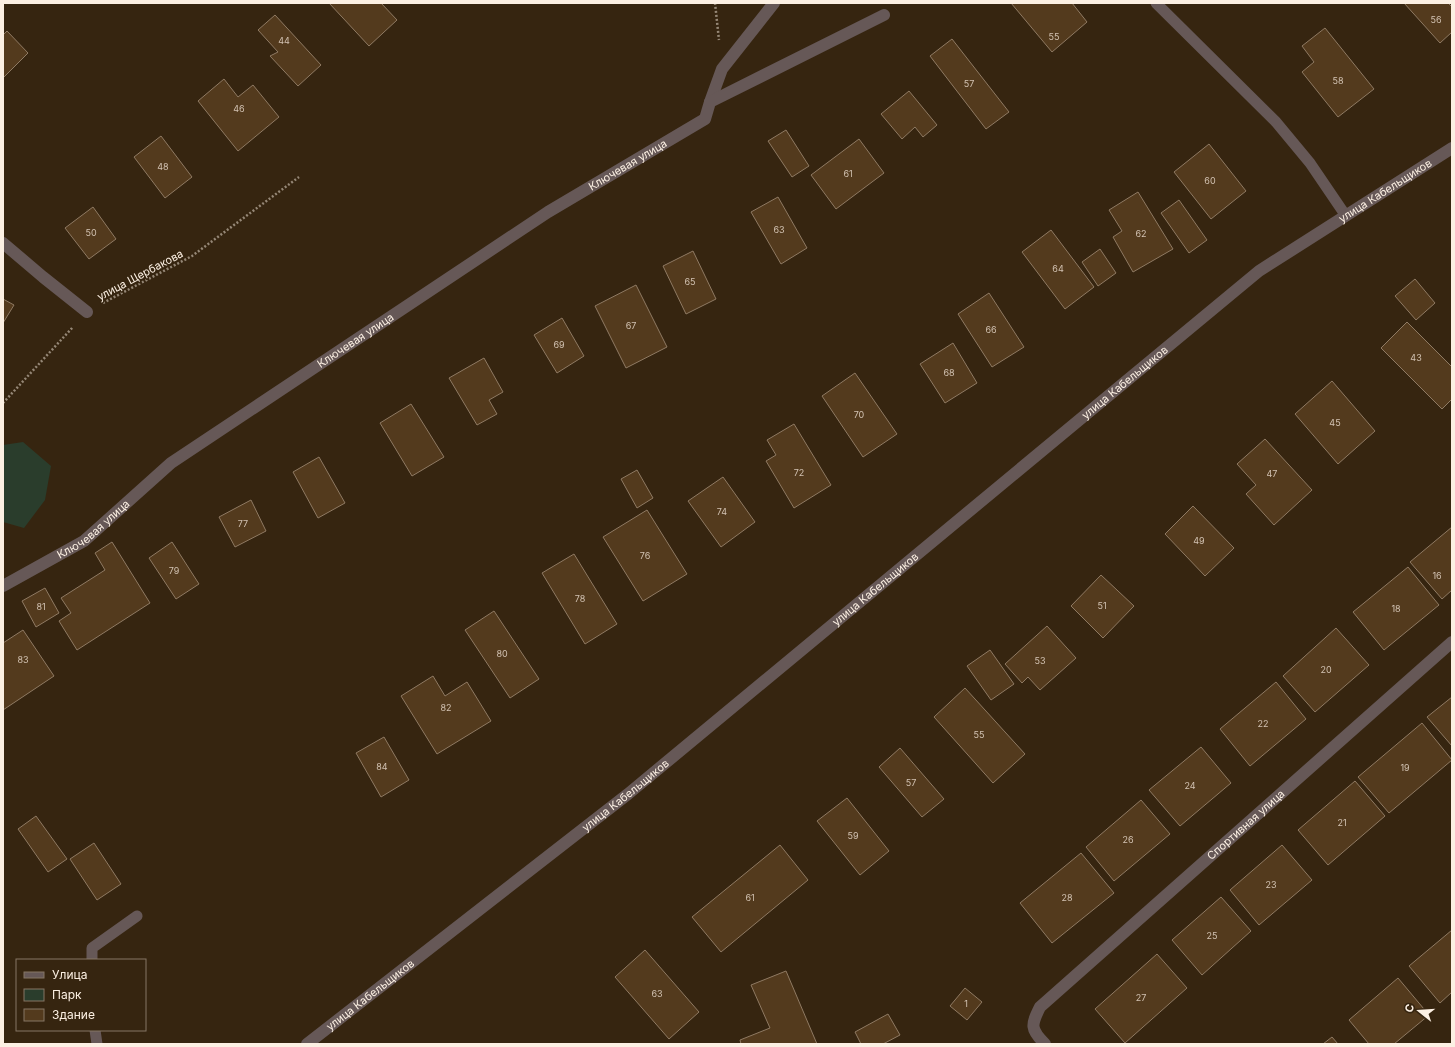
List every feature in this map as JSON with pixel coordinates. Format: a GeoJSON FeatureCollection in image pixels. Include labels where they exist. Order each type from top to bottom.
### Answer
{"type":"FeatureCollection","features":[{"type":"Feature","properties":{"kind":"street","name":"Ключевая улица"},"geometry":{"type":"LineString","coordinates":[[3,586],[84,540],[178,458],[548,212],[704,119],[722,69],[774,3]]}},
{"type":"Feature","properties":{"kind":"street"},"geometry":{"type":"LineString","coordinates":[[710,102],[884,14]]}},
{"type":"Feature","properties":{"kind":"street","name":"улица Кабельщиков"},"geometry":{"type":"LineString","coordinates":[[307,1044],[628,794],[1259,272],[1452,148]]}},
{"type":"Feature","properties":{"kind":"street"},"geometry":{"type":"LineString","coordinates":[[3,243],[87,312]]}},
{"type":"Feature","properties":{"kind":"street","name":"Спортивная улица"},"geometry":{"type":"LineString","coordinates":[[1045,1044],[1035,1033],[1033,1020],[1040,1006],[1452,642]]}},
{"type":"Feature","properties":{"kind":"lane"},"geometry":{"type":"LineString","coordinates":[[1156,3],[1276,122],[1310,163],[1346,216]]}},
{"type":"Feature","properties":{"kind":"lane"},"geometry":{"type":"LineString","coordinates":[[92,959],[92,948],[137,916]]}},
{"type":"Feature","properties":{"kind":"lane"},"geometry":{"type":"LineString","coordinates":[[96,1031],[97,1044]]}},
{"type":"Feature","properties":{"kind":"path"},"geometry":{"type":"LineString","coordinates":[[715,3],[722,69]]}},
{"type":"Feature","properties":{"kind":"path","name":"улица Щербакова"},"geometry":{"type":"LineString","coordinates":[[3,403],[87,312],[192,256],[299,177]]}},
{"type":"Feature","properties":{"kind":"green space"},"geometry":{"type":"Polygon","coordinates":[[[23,442],[51,466],[45,500],[24,528],[3,522],[3,445],[23,442]]]}},
{"type":"Feature","properties":{"kind":"building"},"geometry":{"type":"Polygon","coordinates":[[[329,3],[381,3],[397,20],[369,46],[329,3]]]}},
{"type":"Feature","properties":{"kind":"building"},"geometry":{"type":"Polygon","coordinates":[[[1011,3],[1072,3],[1087,22],[1052,52],[1011,3]]]}},
{"type":"Feature","properties":{"kind":"building"},"geometry":{"type":"Polygon","coordinates":[[[1404,3],[1448,3],[1452,7],[1452,32],[1440,43],[1404,3]]]}},
{"type":"Feature","properties":{"kind":"building"},"geometry":{"type":"Polygon","coordinates":[[[275,15],[321,65],[298,86],[270,56],[278,52],[258,30],[275,15]]]}},
{"type":"Feature","properties":{"kind":"building"},"geometry":{"type":"Polygon","coordinates":[[[1325,28],[1374,89],[1338,117],[1302,72],[1314,62],[1302,46],[1325,28]]]}},
{"type":"Feature","properties":{"kind":"building"},"geometry":{"type":"Polygon","coordinates":[[[7,31],[28,53],[3,78],[3,35],[7,31]]]}},
{"type":"Feature","properties":{"kind":"building"},"geometry":{"type":"Polygon","coordinates":[[[952,39],[1009,112],[986,129],[930,56],[952,39]]]}},
{"type":"Feature","properties":{"kind":"building"},"geometry":{"type":"Polygon","coordinates":[[[224,79],[238,97],[253,85],[279,117],[238,151],[198,101],[224,79]]]}},
{"type":"Feature","properties":{"kind":"building"},"geometry":{"type":"Polygon","coordinates":[[[909,91],[937,125],[923,137],[915,127],[902,139],[881,114],[909,91]]]}},
{"type":"Feature","properties":{"kind":"building"},"geometry":{"type":"Polygon","coordinates":[[[786,130],[809,166],[792,177],[768,141],[786,130]]]}},
{"type":"Feature","properties":{"kind":"building"},"geometry":{"type":"Polygon","coordinates":[[[161,136],[192,177],[165,198],[134,157],[161,136]]]}},
{"type":"Feature","properties":{"kind":"building"},"geometry":{"type":"Polygon","coordinates":[[[859,139],[884,173],[836,209],[811,175],[859,139]]]}},
{"type":"Feature","properties":{"kind":"building"},"geometry":{"type":"Polygon","coordinates":[[[1209,144],[1246,191],[1211,219],[1174,172],[1209,144]]]}},
{"type":"Feature","properties":{"kind":"building"},"geometry":{"type":"Polygon","coordinates":[[[1138,192],[1173,249],[1133,272],[1113,237],[1122,231],[1109,210],[1138,192]]]}},
{"type":"Feature","properties":{"kind":"building"},"geometry":{"type":"Polygon","coordinates":[[[778,197],[807,248],[781,264],[751,212],[778,197]]]}},
{"type":"Feature","properties":{"kind":"building"},"geometry":{"type":"Polygon","coordinates":[[[1179,200],[1207,240],[1189,253],[1161,213],[1179,200]]]}},
{"type":"Feature","properties":{"kind":"building"},"geometry":{"type":"Polygon","coordinates":[[[93,207],[116,239],[89,259],[65,228],[93,207]]]}},
{"type":"Feature","properties":{"kind":"building"},"geometry":{"type":"Polygon","coordinates":[[[1051,230],[1094,287],[1065,309],[1022,252],[1051,230]]]}},
{"type":"Feature","properties":{"kind":"building"},"geometry":{"type":"Polygon","coordinates":[[[1100,249],[1116,273],[1098,286],[1082,262],[1100,249]]]}},
{"type":"Feature","properties":{"kind":"building"},"geometry":{"type":"Polygon","coordinates":[[[693,251],[716,299],[686,314],[663,266],[693,251]]]}},
{"type":"Feature","properties":{"kind":"building"},"geometry":{"type":"Polygon","coordinates":[[[1415,279],[1435,303],[1416,320],[1395,296],[1415,279]]]}},
{"type":"Feature","properties":{"kind":"building"},"geometry":{"type":"Polygon","coordinates":[[[636,285],[667,347],[626,368],[595,306],[636,285]]]}},
{"type":"Feature","properties":{"kind":"building"},"geometry":{"type":"Polygon","coordinates":[[[989,293],[1024,347],[992,367],[958,314],[989,293]]]}},
{"type":"Feature","properties":{"kind":"building"},"geometry":{"type":"Polygon","coordinates":[[[3,299],[14,305],[3,323],[3,299]]]}},
{"type":"Feature","properties":{"kind":"building"},"geometry":{"type":"Polygon","coordinates":[[[562,318],[584,356],[557,373],[534,335],[562,318]]]}},
{"type":"Feature","properties":{"kind":"building"},"geometry":{"type":"Polygon","coordinates":[[[1407,322],[1452,367],[1452,399],[1442,409],[1381,348],[1407,322]]]}},
{"type":"Feature","properties":{"kind":"building"},"geometry":{"type":"Polygon","coordinates":[[[953,343],[977,383],[945,403],[920,364],[953,343]]]}},
{"type":"Feature","properties":{"kind":"building"},"geometry":{"type":"Polygon","coordinates":[[[484,358],[503,392],[489,400],[497,414],[477,425],[449,378],[484,358]]]}},
{"type":"Feature","properties":{"kind":"building"},"geometry":{"type":"Polygon","coordinates":[[[855,373],[897,434],[863,457],[822,396],[855,373]]]}},
{"type":"Feature","properties":{"kind":"building"},"geometry":{"type":"Polygon","coordinates":[[[1332,381],[1375,431],[1338,464],[1295,414],[1332,381]]]}},
{"type":"Feature","properties":{"kind":"building"},"geometry":{"type":"Polygon","coordinates":[[[411,404],[444,457],[412,476],[380,423],[411,404]]]}},
{"type":"Feature","properties":{"kind":"building"},"geometry":{"type":"Polygon","coordinates":[[[794,424],[831,485],[794,508],[766,461],[776,455],[767,440],[794,424]]]}},
{"type":"Feature","properties":{"kind":"building"},"geometry":{"type":"Polygon","coordinates":[[[1265,439],[1312,490],[1274,525],[1246,494],[1256,485],[1237,464],[1265,439]]]}},
{"type":"Feature","properties":{"kind":"building"},"geometry":{"type":"Polygon","coordinates":[[[319,457],[345,503],[318,518],[293,472],[319,457]]]}},
{"type":"Feature","properties":{"kind":"building"},"geometry":{"type":"Polygon","coordinates":[[[637,470],[653,498],[637,508],[621,479],[637,470]]]}},
{"type":"Feature","properties":{"kind":"building"},"geometry":{"type":"Polygon","coordinates":[[[723,477],[755,522],[721,547],[688,501],[723,477]]]}},
{"type":"Feature","properties":{"kind":"building"},"geometry":{"type":"Polygon","coordinates":[[[251,500],[266,531],[235,547],[219,517],[251,500]]]}},
{"type":"Feature","properties":{"kind":"building"},"geometry":{"type":"Polygon","coordinates":[[[1193,506],[1234,548],[1205,576],[1165,534],[1193,506]]]}},
{"type":"Feature","properties":{"kind":"building"},"geometry":{"type":"Polygon","coordinates":[[[647,510],[687,574],[643,601],[603,537],[647,510]]]}},
{"type":"Feature","properties":{"kind":"building"},"geometry":{"type":"Polygon","coordinates":[[[1452,527],[1452,590],[1442,599],[1410,562],[1452,527]]]}},
{"type":"Feature","properties":{"kind":"building"},"geometry":{"type":"Polygon","coordinates":[[[112,542],[150,603],[77,650],[59,621],[71,613],[61,598],[105,570],[95,553],[112,542]]]}},
{"type":"Feature","properties":{"kind":"building"},"geometry":{"type":"Polygon","coordinates":[[[172,542],[199,584],[176,599],[149,558],[172,542]]]}},
{"type":"Feature","properties":{"kind":"building"},"geometry":{"type":"Polygon","coordinates":[[[574,554],[617,624],[585,644],[542,573],[574,554]]]}},
{"type":"Feature","properties":{"kind":"building"},"geometry":{"type":"Polygon","coordinates":[[[1408,567],[1439,605],[1384,650],[1353,612],[1408,567]]]}},
{"type":"Feature","properties":{"kind":"building"},"geometry":{"type":"Polygon","coordinates":[[[1101,575],[1134,606],[1103,638],[1071,606],[1101,575]]]}},
{"type":"Feature","properties":{"kind":"building"},"geometry":{"type":"Polygon","coordinates":[[[45,588],[59,613],[36,627],[22,601],[45,588]]]}},
{"type":"Feature","properties":{"kind":"building"},"geometry":{"type":"Polygon","coordinates":[[[494,611],[539,679],[510,698],[465,630],[494,611]]]}},
{"type":"Feature","properties":{"kind":"building"},"geometry":{"type":"Polygon","coordinates":[[[1047,626],[1076,658],[1040,690],[1028,677],[1022,683],[1005,664],[1047,626]]]}},
{"type":"Feature","properties":{"kind":"building"},"geometry":{"type":"Polygon","coordinates":[[[1336,628],[1369,665],[1315,712],[1283,676],[1336,628]]]}},
{"type":"Feature","properties":{"kind":"building"},"geometry":{"type":"Polygon","coordinates":[[[23,630],[54,676],[3,710],[3,643],[23,630]]]}},
{"type":"Feature","properties":{"kind":"building"},"geometry":{"type":"Polygon","coordinates":[[[990,650],[1014,684],[991,700],[967,666],[990,650]]]}},
{"type":"Feature","properties":{"kind":"building"},"geometry":{"type":"Polygon","coordinates":[[[433,676],[445,696],[467,682],[491,721],[437,754],[401,696],[433,676]]]}},
{"type":"Feature","properties":{"kind":"building"},"geometry":{"type":"Polygon","coordinates":[[[1276,682],[1306,719],[1250,766],[1220,729],[1276,682]]]}},
{"type":"Feature","properties":{"kind":"building"},"geometry":{"type":"Polygon","coordinates":[[[965,688],[1025,754],[993,783],[934,717],[965,688]]]}},
{"type":"Feature","properties":{"kind":"building"},"geometry":{"type":"Polygon","coordinates":[[[1452,697],[1452,746],[1427,717],[1452,697]]]}},
{"type":"Feature","properties":{"kind":"building"},"geometry":{"type":"Polygon","coordinates":[[[1422,723],[1452,760],[1389,813],[1358,777],[1422,723]]]}},
{"type":"Feature","properties":{"kind":"building"},"geometry":{"type":"Polygon","coordinates":[[[384,737],[409,780],[381,797],[356,753],[384,737]]]}},
{"type":"Feature","properties":{"kind":"building"},"geometry":{"type":"Polygon","coordinates":[[[1201,747],[1231,783],[1180,826],[1149,790],[1201,747]]]}},
{"type":"Feature","properties":{"kind":"building"},"geometry":{"type":"Polygon","coordinates":[[[900,748],[944,799],[922,817],[879,767],[900,748]]]}},
{"type":"Feature","properties":{"kind":"building"},"geometry":{"type":"Polygon","coordinates":[[[1355,781],[1385,816],[1328,865],[1298,830],[1355,781]]]}},
{"type":"Feature","properties":{"kind":"building"},"geometry":{"type":"Polygon","coordinates":[[[847,798],[889,851],[860,875],[817,821],[847,798]]]}},
{"type":"Feature","properties":{"kind":"building"},"geometry":{"type":"Polygon","coordinates":[[[1141,800],[1170,834],[1114,881],[1086,847],[1141,800]]]}},
{"type":"Feature","properties":{"kind":"building"},"geometry":{"type":"Polygon","coordinates":[[[36,816],[67,859],[48,872],[18,829],[36,816]]]}},
{"type":"Feature","properties":{"kind":"building"},"geometry":{"type":"Polygon","coordinates":[[[94,843],[121,884],[97,900],[70,859],[94,843]]]}},
{"type":"Feature","properties":{"kind":"building"},"geometry":{"type":"Polygon","coordinates":[[[780,845],[808,880],[721,952],[692,917],[780,845]]]}},
{"type":"Feature","properties":{"kind":"building"},"geometry":{"type":"Polygon","coordinates":[[[1282,845],[1312,880],[1259,925],[1230,890],[1282,845]]]}},
{"type":"Feature","properties":{"kind":"building"},"geometry":{"type":"Polygon","coordinates":[[[1081,853],[1114,893],[1052,943],[1020,903],[1081,853]]]}},
{"type":"Feature","properties":{"kind":"building"},"geometry":{"type":"Polygon","coordinates":[[[1221,897],[1251,931],[1202,975],[1172,940],[1221,897]]]}},
{"type":"Feature","properties":{"kind":"building"},"geometry":{"type":"Polygon","coordinates":[[[1452,930],[1452,992],[1440,1003],[1409,966],[1452,930]]]}},
{"type":"Feature","properties":{"kind":"building"},"geometry":{"type":"Polygon","coordinates":[[[645,950],[699,1012],[669,1039],[615,977],[645,950]]]}},
{"type":"Feature","properties":{"kind":"building"},"geometry":{"type":"Polygon","coordinates":[[[1157,954],[1187,988],[1125,1043],[1095,1009],[1157,954]]]}},
{"type":"Feature","properties":{"kind":"building"},"geometry":{"type":"Polygon","coordinates":[[[786,971],[817,1044],[741,1044],[740,1040],[770,1028],[751,985],[786,971]]]}},
{"type":"Feature","properties":{"kind":"building"},"geometry":{"type":"Polygon","coordinates":[[[1398,978],[1429,1015],[1394,1044],[1369,1044],[1349,1020],[1398,978]]]}},
{"type":"Feature","properties":{"kind":"building"},"geometry":{"type":"Polygon","coordinates":[[[965,988],[982,1002],[967,1020],[950,1006],[965,988]]]}},
{"type":"Feature","properties":{"kind":"building"},"geometry":{"type":"Polygon","coordinates":[[[888,1014],[900,1035],[883,1044],[861,1044],[855,1032],[888,1014]]]}},
{"type":"Feature","properties":{"kind":"building"},"geometry":{"type":"Polygon","coordinates":[[[1332,1037],[1338,1044],[1323,1044],[1332,1037]]]}}]}
